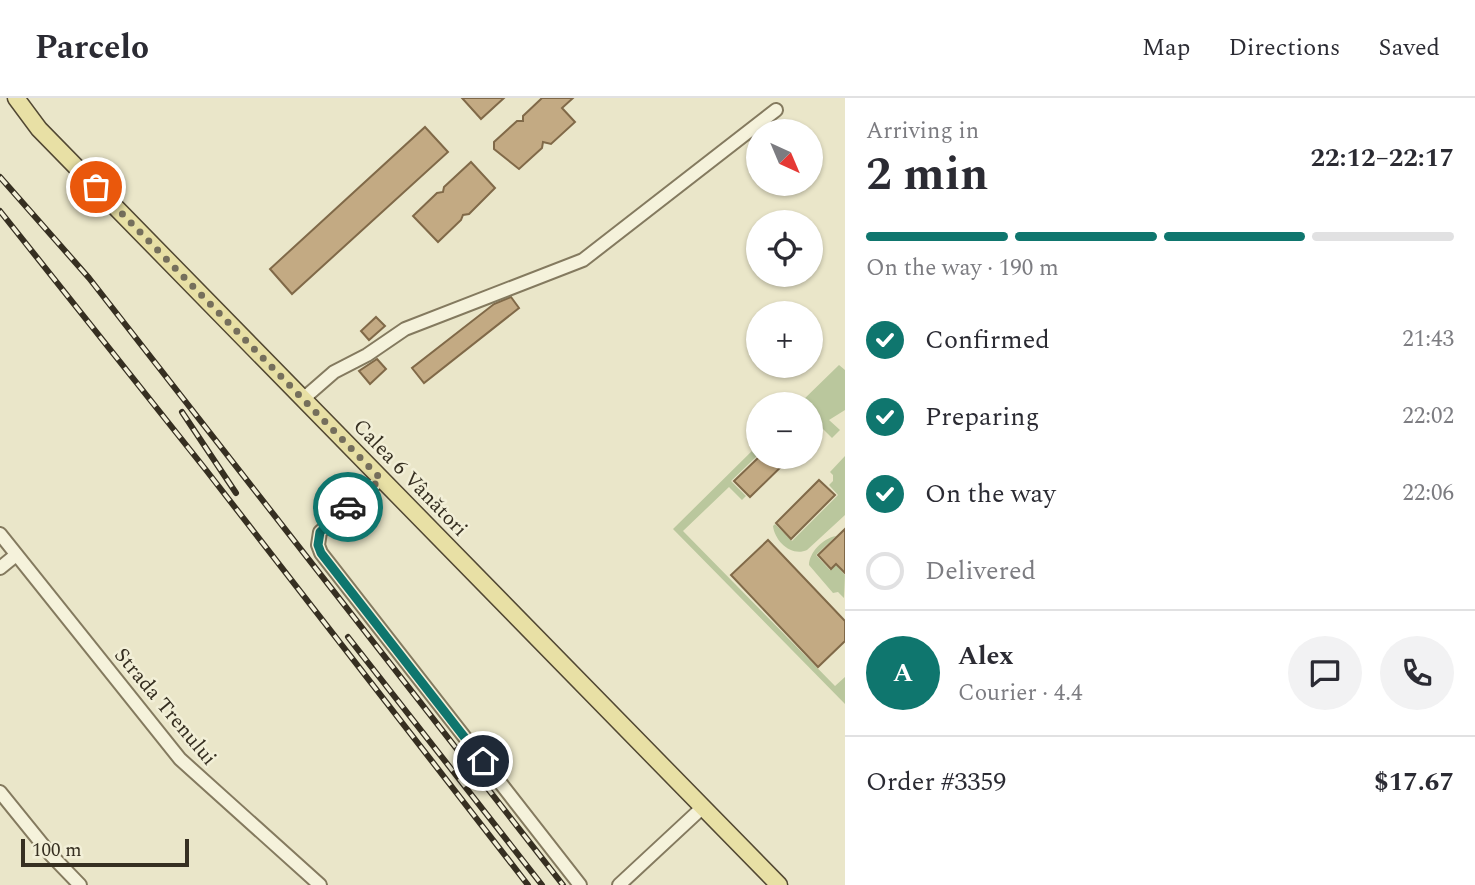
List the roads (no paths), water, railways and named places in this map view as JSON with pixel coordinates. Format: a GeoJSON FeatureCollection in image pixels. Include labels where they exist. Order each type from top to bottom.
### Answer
{"type":"FeatureCollection","features":[{"type":"Feature","properties":{"kind":"main road","name":"Calea 6 Vânători"},"geometry":{"type":"LineString","coordinates":[[16,98],[39,129],[779,885]]}},
{"type":"Feature","properties":{"kind":"street"},"geometry":{"type":"LineString","coordinates":[[303,399],[334,372],[367,355],[405,329],[583,260],[776,110]]}},
{"type":"Feature","properties":{"kind":"street"},"geometry":{"type":"LineString","coordinates":[[381,479],[320,532],[318,545],[321,553],[580,885]]}},
{"type":"Feature","properties":{"kind":"street","name":"Strada Trenului"},"geometry":{"type":"LineString","coordinates":[[0,534],[180,759],[320,885]]}},
{"type":"Feature","properties":{"kind":"street"},"geometry":{"type":"LineString","coordinates":[[0,568],[16,555]]}},
{"type":"Feature","properties":{"kind":"street"},"geometry":{"type":"LineString","coordinates":[[0,792],[51,855],[80,885]]}},
{"type":"Feature","properties":{"kind":"street"},"geometry":{"type":"LineString","coordinates":[[619,885],[703,807]]}},
{"type":"Feature","properties":{"kind":"railway"},"geometry":{"type":"LineString","coordinates":[[0,177],[89,278],[563,885]]}},
{"type":"Feature","properties":{"kind":"railway"},"geometry":{"type":"LineString","coordinates":[[0,211],[206,470],[528,885]]}},
{"type":"Feature","properties":{"kind":"railway"},"geometry":{"type":"LineString","coordinates":[[182,412],[236,493]]}},
{"type":"Feature","properties":{"kind":"railway"},"geometry":{"type":"LineString","coordinates":[[348,637],[542,885]]}}]}
